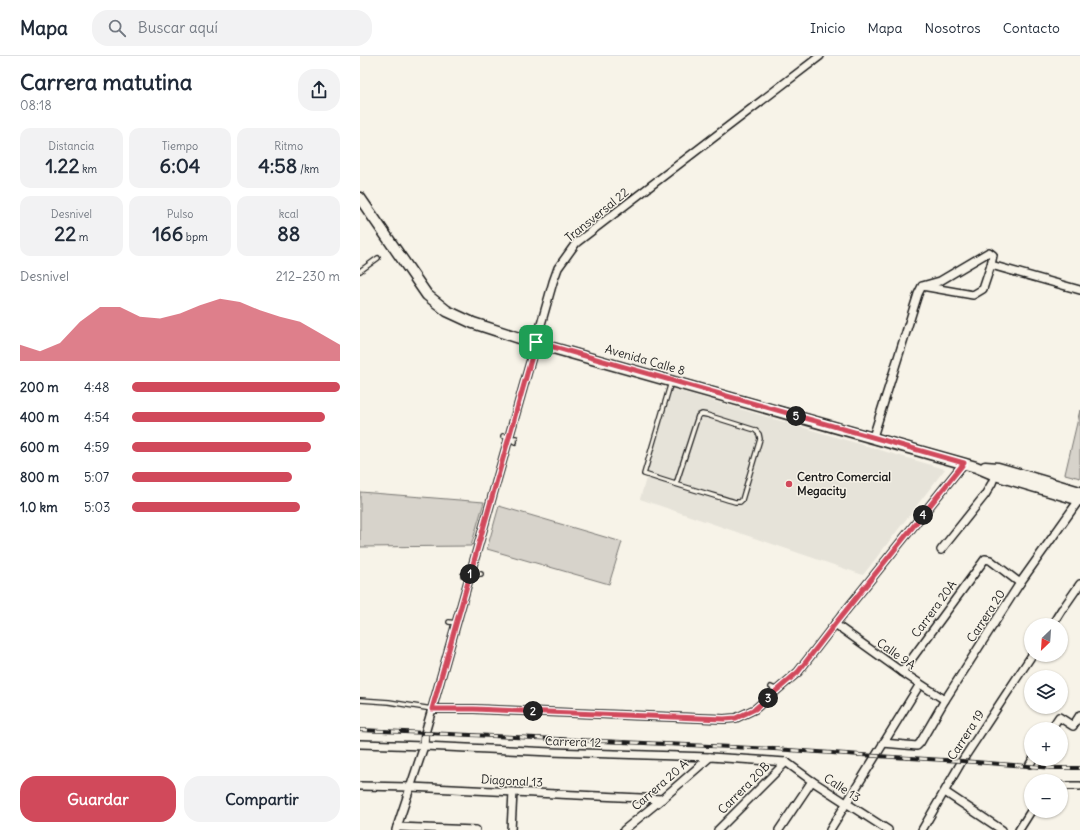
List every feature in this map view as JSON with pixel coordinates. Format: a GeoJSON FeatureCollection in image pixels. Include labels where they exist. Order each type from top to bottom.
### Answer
{"type":"FeatureCollection","features":[{"type":"Feature","properties":{"kind":"main road","name":"Avenida Calle 8"},"geometry":{"type":"LineString","coordinates":[[360,198],[363,210],[427,295],[447,311],[473,323],[672,381],[964,463],[995,475],[1080,497]]}},
{"type":"Feature","properties":{"kind":"main road","name":"Avenida Calle 8"},"geometry":{"type":"LineString","coordinates":[[976,467],[998,468],[1080,497]]}},
{"type":"Feature","properties":{"kind":"street","name":"Transversal 22"},"geometry":{"type":"LineString","coordinates":[[397,828],[424,746],[425,733],[466,574],[511,438],[552,282],[558,268],[576,243],[820,56]]}},
{"type":"Feature","properties":{"kind":"street"},"geometry":{"type":"LineString","coordinates":[[989,252],[993,255],[983,289],[973,295],[922,286],[940,282],[989,252]]}},
{"type":"Feature","properties":{"kind":"street"},"geometry":{"type":"LineString","coordinates":[[991,265],[1080,290]]}},
{"type":"Feature","properties":{"kind":"street"},"geometry":{"type":"LineString","coordinates":[[873,437],[918,294],[922,286]]}},
{"type":"Feature","properties":{"kind":"street"},"geometry":{"type":"LineString","coordinates":[[432,709],[474,709],[724,719],[736,718],[755,709],[774,689],[798,672],[964,463]]}},
{"type":"Feature","properties":{"kind":"street"},"geometry":{"type":"LineString","coordinates":[[941,550],[985,495],[995,475]]}},
{"type":"Feature","properties":{"kind":"street","name":"Carrera 20"},"geometry":{"type":"LineString","coordinates":[[884,743],[917,746],[920,743],[945,700],[1020,583],[1080,497]]}},
{"type":"Feature","properties":{"kind":"street","name":"Carrera 20A"},"geometry":{"type":"LineString","coordinates":[[902,672],[985,559],[990,560],[1020,583]]}},
{"type":"Feature","properties":{"kind":"street"},"geometry":{"type":"LineString","coordinates":[[1057,618],[1063,608],[1077,595],[1080,584]]}},
{"type":"Feature","properties":{"kind":"street","name":"Calle 9A"},"geometry":{"type":"LineString","coordinates":[[835,624],[902,672],[945,700]]}},
{"type":"Feature","properties":{"kind":"street","name":"Carrera 19"},"geometry":{"type":"LineString","coordinates":[[922,830],[962,761],[1027,662]]}},
{"type":"Feature","properties":{"kind":"street"},"geometry":{"type":"LineString","coordinates":[[830,830],[920,684]]}},
{"type":"Feature","properties":{"kind":"street"},"geometry":{"type":"LineString","coordinates":[[1068,723],[1073,726],[1080,715]]}},
{"type":"Feature","properties":{"kind":"street"},"geometry":{"type":"LineString","coordinates":[[1056,722],[1059,717],[1067,722]]}},
{"type":"Feature","properties":{"kind":"street","name":"Carrera 12"},"geometry":{"type":"LineString","coordinates":[[360,744],[710,757],[786,762]]}},
{"type":"Feature","properties":{"kind":"street","name":"Carrera 20 A"},"geometry":{"type":"LineString","coordinates":[[624,830],[710,757]]}},
{"type":"Feature","properties":{"kind":"street","name":"Calle 13"},"geometry":{"type":"LineString","coordinates":[[786,762],[812,781],[888,830]]}},
{"type":"Feature","properties":{"kind":"street","name":"Carrera 20B"},"geometry":{"type":"LineString","coordinates":[[718,830],[786,762]]}},
{"type":"Feature","properties":{"kind":"street"},"geometry":{"type":"LineString","coordinates":[[779,830],[812,781]]}},
{"type":"Feature","properties":{"kind":"street","name":"Diagonal 13"},"geometry":{"type":"LineString","coordinates":[[360,786],[662,799]]}},
{"type":"Feature","properties":{"kind":"street"},"geometry":{"type":"LineString","coordinates":[[1068,786],[1080,786]]}},
{"type":"Feature","properties":{"kind":"street"},"geometry":{"type":"LineString","coordinates":[[512,830],[513,792]]}},
{"type":"Feature","properties":{"kind":"street"},"geometry":{"type":"LineString","coordinates":[[945,792],[1002,830]]}},
{"type":"Feature","properties":{"kind":"street"},"geometry":{"type":"LineString","coordinates":[[1019,830],[1027,818]]}},
{"type":"Feature","properties":{"kind":"street"},"geometry":{"type":"LineString","coordinates":[[397,828],[476,830]]}},
{"type":"Feature","properties":{"kind":"lane"},"geometry":{"type":"LineString","coordinates":[[360,271],[378,258]]}},
{"type":"Feature","properties":{"kind":"lane"},"geometry":{"type":"LineString","coordinates":[[672,381],[644,474],[676,484],[735,502],[740,502],[742,500],[760,439],[759,434],[755,430],[707,415],[702,414],[698,416],[676,484]]}},
{"type":"Feature","properties":{"kind":"lane"},"geometry":{"type":"LineString","coordinates":[[466,574],[481,574]]}},
{"type":"Feature","properties":{"kind":"lane"},"geometry":{"type":"LineString","coordinates":[[360,700],[389,702],[432,709]]}},
{"type":"Feature","properties":{"kind":"shaded area","name":"Centro Comercial Megacity"},"geometry":{"type":"Polygon","coordinates":[[[672,389],[945,469],[863,575],[640,499],[672,389]]]}},
{"type":"Feature","properties":{"kind":"shaded area"},"geometry":{"type":"Polygon","coordinates":[[[1080,410],[1080,478],[1065,474],[1080,410]]]}},
{"type":"Feature","properties":{"kind":"shaded area"},"geometry":{"type":"Polygon","coordinates":[[[360,492],[484,502],[471,546],[360,547],[360,492]]]}},
{"type":"Feature","properties":{"kind":"shaded area"},"geometry":{"type":"Polygon","coordinates":[[[499,506],[622,542],[609,584],[487,549],[499,506]]]}},
{"type":"Feature","properties":{"kind":"railway"},"geometry":{"type":"LineString","coordinates":[[360,730],[774,749],[1054,768],[1080,768]]}},
{"type":"Feature","properties":{"kind":"place","name":"Centro Comercial Megacity"},"geometry":{"type":"Point","coordinates":[789,484]}},
{"type":"Feature","properties":{"kind":"route"},"geometry":{"type":"LineString","coordinates":[[536,342],[964,463],[798,672],[755,709],[736,718],[724,719],[474,709],[432,709],[536,342]]}}]}
